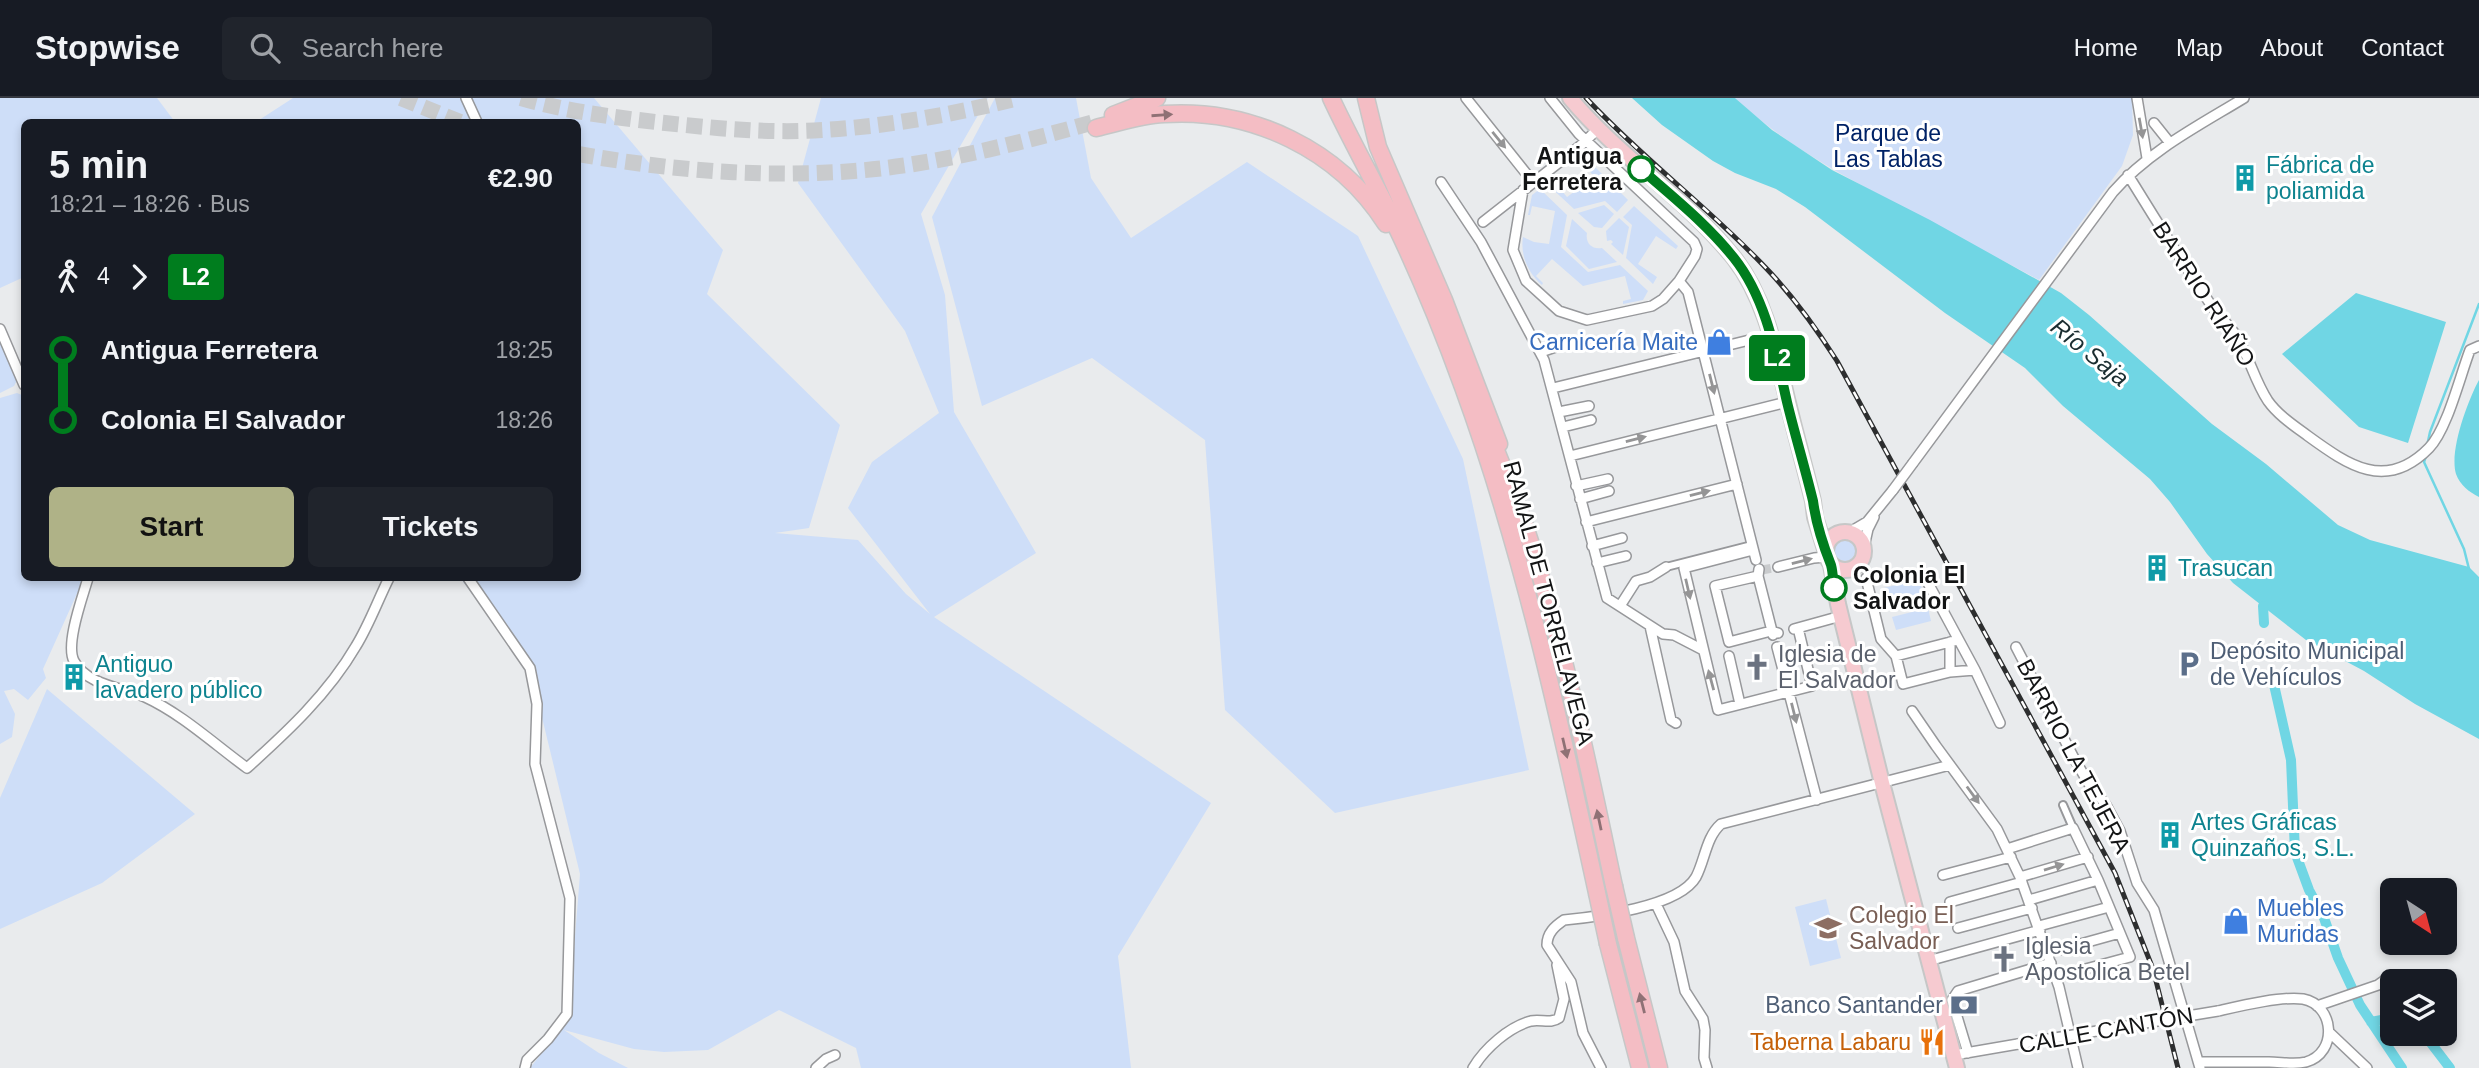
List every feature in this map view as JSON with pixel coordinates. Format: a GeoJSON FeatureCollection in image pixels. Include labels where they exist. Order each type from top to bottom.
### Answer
{"type":"FeatureCollection","features":[{"type":"Feature","properties":{"kind":"highway"},"geometry":{"type":"LineString","coordinates":[[1157,98],[1095,125],[1163,114],[1201,114],[1248,123],[1286,136],[1323,158],[1357,186],[1384,221],[1419,289],[1469,416],[1525,586]]}},
{"type":"Feature","properties":{"kind":"highway"},"geometry":{"type":"LineString","coordinates":[[1366,98],[1378,147],[1444,300],[1505,461],[1515,497]]}},
{"type":"Feature","properties":{"kind":"highway"},"geometry":{"type":"LineString","coordinates":[[1570,98],[1598,129],[1704,226],[1735,259],[1751,285],[1770,335],[1928,961],[1960,1059]]}},
{"type":"Feature","properties":{"kind":"highway","name":"RAMAL DE TORRELAVEGA"},"geometry":{"type":"LineString","coordinates":[[1334,102],[1387,186],[1438,298],[1515,497],[1542,583],[1566,674],[1626,938],[1659,1068]]}},
{"type":"Feature","properties":{"kind":"highway","name":"RAMAL DE TORRELAVEGA"},"geometry":{"type":"LineString","coordinates":[[1334,102],[1420,277],[1463,386],[1485,451],[1549,674],[1608,944],[1640,1068]]}},
{"type":"Feature","properties":{"kind":"highway"},"geometry":{"type":"LineString","coordinates":[[1813,501],[1822,517],[1860,539],[1864,547],[1862,560],[1853,568],[1840,610]]}},
{"type":"Feature","properties":{"kind":"highway"},"geometry":{"type":"LineString","coordinates":[[1827,557],[1828,540],[1845,532]]}},
{"type":"Feature","properties":{"kind":"highway"},"geometry":{"type":"LineString","coordinates":[[1827,557],[1841,570],[1853,568]]}},
{"type":"Feature","properties":{"kind":"street"},"geometry":{"type":"LineString","coordinates":[[466,98],[476,119]]}},
{"type":"Feature","properties":{"kind":"street"},"geometry":{"type":"LineString","coordinates":[[1466,98],[1533,182]]}},
{"type":"Feature","properties":{"kind":"street"},"geometry":{"type":"LineString","coordinates":[[1523,190],[1513,250],[1526,281],[1559,311],[1587,320],[1652,306],[1663,299],[1679,281],[1696,252],[1696,244],[1587,141],[1550,98]]}},
{"type":"Feature","properties":{"kind":"street"},"geometry":{"type":"LineString","coordinates":[[2137,98],[2147,158]]}},
{"type":"Feature","properties":{"kind":"street"},"geometry":{"type":"LineString","coordinates":[[1864,547],[1868,528],[1879,509],[2127,175],[2147,158],[2244,98]]}},
{"type":"Feature","properties":{"kind":"street"},"geometry":{"type":"LineString","coordinates":[[2154,123],[2170,143]]}},
{"type":"Feature","properties":{"kind":"street"},"geometry":{"type":"LineString","coordinates":[[1483,222],[1587,141],[1598,129]]}},
{"type":"Feature","properties":{"kind":"street","name":"BARRIO RIAÑO"},"geometry":{"type":"LineString","coordinates":[[2127,175],[2213,308],[2242,344],[2262,390],[2277,413],[2341,460],[2364,471],[2382,472],[2410,464],[2427,450],[2440,434],[2470,350],[2479,346]]}},
{"type":"Feature","properties":{"kind":"street"},"geometry":{"type":"LineString","coordinates":[[1441,182],[1481,242],[1541,352],[1553,388],[1576,486],[1607,598],[1662,634],[1674,635],[1703,650]]}},
{"type":"Feature","properties":{"kind":"street"},"geometry":{"type":"LineString","coordinates":[[1679,281],[1688,292],[1817,800]]}},
{"type":"Feature","properties":{"kind":"street"},"geometry":{"type":"LineString","coordinates":[[0,329],[21,378]]}},
{"type":"Feature","properties":{"kind":"street"},"geometry":{"type":"LineString","coordinates":[[1553,388],[1770,335]]}},
{"type":"Feature","properties":{"kind":"street"},"geometry":{"type":"LineString","coordinates":[[1541,352],[1564,344]]}},
{"type":"Feature","properties":{"kind":"street"},"geometry":{"type":"LineString","coordinates":[[1570,456],[1787,402]]}},
{"type":"Feature","properties":{"kind":"street"},"geometry":{"type":"LineString","coordinates":[[1559,412],[1589,406]]}},
{"type":"Feature","properties":{"kind":"street"},"geometry":{"type":"LineString","coordinates":[[1563,427],[1591,420]]}},
{"type":"Feature","properties":{"kind":"street"},"geometry":{"type":"LineString","coordinates":[[1576,486],[1608,479]]}},
{"type":"Feature","properties":{"kind":"street"},"geometry":{"type":"LineString","coordinates":[[1586,522],[1737,484]]}},
{"type":"Feature","properties":{"kind":"street"},"geometry":{"type":"LineString","coordinates":[[1580,499],[1609,491]]}},
{"type":"Feature","properties":{"kind":"street"},"geometry":{"type":"LineString","coordinates":[[1845,532],[1867,522],[1879,509]]}},
{"type":"Feature","properties":{"kind":"street"},"geometry":{"type":"LineString","coordinates":[[1592,546],[1622,538]]}},
{"type":"Feature","properties":{"kind":"street"},"geometry":{"type":"LineString","coordinates":[[1620,606],[1636,581],[1650,577],[1666,567],[1753,547]]}},
{"type":"Feature","properties":{"kind":"street"},"geometry":{"type":"LineString","coordinates":[[1753,547],[1684,568],[1718,710],[1812,686],[1796,629],[1840,610]]}},
{"type":"Feature","properties":{"kind":"street"},"geometry":{"type":"LineString","coordinates":[[1597,564],[1626,556]]}},
{"type":"Feature","properties":{"kind":"street"},"geometry":{"type":"LineString","coordinates":[[1777,567],[1827,557]]}},
{"type":"Feature","properties":{"kind":"street"},"geometry":{"type":"LineString","coordinates":[[1759,569],[1715,586],[1729,642],[1775,637]]}},
{"type":"Feature","properties":{"kind":"street"},"geometry":{"type":"LineString","coordinates":[[1866,578],[1881,639],[1896,656],[1903,684],[1950,672],[1975,670]]}},
{"type":"Feature","properties":{"kind":"street"},"geometry":{"type":"LineString","coordinates":[[88,581],[72,641],[74,663],[97,681],[143,696],[163,707],[247,768],[284,736],[342,667],[356,647],[389,581]]}},
{"type":"Feature","properties":{"kind":"street"},"geometry":{"type":"LineString","coordinates":[[470,581],[530,668],[537,704],[535,764],[570,898],[567,1014],[527,1060],[525,1068]]}},
{"type":"Feature","properties":{"kind":"street"},"geometry":{"type":"LineString","coordinates":[[1928,583],[1954,641],[1975,670],[2000,723]]}},
{"type":"Feature","properties":{"kind":"street"},"geometry":{"type":"LineString","coordinates":[[1650,626],[1671,720],[1676,723]]}},
{"type":"Feature","properties":{"kind":"street"},"geometry":{"type":"LineString","coordinates":[[1896,656],[1954,641]]}},
{"type":"Feature","properties":{"kind":"street"},"geometry":{"type":"LineString","coordinates":[[1950,672],[1954,641]]}},
{"type":"Feature","properties":{"kind":"street","name":"BARRIO LA TEJERA"},"geometry":{"type":"LineString","coordinates":[[2015,647],[2075,760],[2120,831],[2137,883],[2154,910],[2200,1065],[2306,1062],[2322,1052],[2329,1032]]}},
{"type":"Feature","properties":{"kind":"street"},"geometry":{"type":"LineString","coordinates":[[1727,649],[1740,704]]}},
{"type":"Feature","properties":{"kind":"street"},"geometry":{"type":"LineString","coordinates":[[1912,711],[1994,825],[2009,853],[2050,958],[2078,1068]]}},
{"type":"Feature","properties":{"kind":"street"},"geometry":{"type":"LineString","coordinates":[[1601,1068],[1583,1033],[1571,982],[1547,945],[1550,933],[1564,920],[1656,904],[1687,888],[1696,878],[1712,835],[1721,824],[1950,765]]}},
{"type":"Feature","properties":{"kind":"street"},"geometry":{"type":"LineString","coordinates":[[2056,977],[2130,957],[2063,805]]}},
{"type":"Feature","properties":{"kind":"street"},"geometry":{"type":"LineString","coordinates":[[1943,875],[2073,828]]}},
{"type":"Feature","properties":{"kind":"street"},"geometry":{"type":"LineString","coordinates":[[1950,902],[2088,857]]}},
{"type":"Feature","properties":{"kind":"street"},"geometry":{"type":"LineString","coordinates":[[1958,928],[2098,880]]}},
{"type":"Feature","properties":{"kind":"street"},"geometry":{"type":"LineString","coordinates":[[1656,904],[1674,942],[1685,991],[1703,1018],[1704,1058],[1707,1068]]}},
{"type":"Feature","properties":{"kind":"street"},"geometry":{"type":"LineString","coordinates":[[1928,961],[2109,906]]}},
{"type":"Feature","properties":{"kind":"street"},"geometry":{"type":"LineString","coordinates":[[1960,1059],[1952,1000],[1958,991],[2120,933]]}},
{"type":"Feature","properties":{"kind":"street"},"geometry":{"type":"LineString","coordinates":[[1473,1068],[1485,1052],[1514,1030],[1532,1021],[1552,1021],[1559,1018],[1564,999],[1555,959]]}},
{"type":"Feature","properties":{"kind":"street"},"geometry":{"type":"LineString","coordinates":[[2367,1068],[2329,1032],[2326,1018],[2318,1006],[2380,982]]}},
{"type":"Feature","properties":{"kind":"street","name":"CALLE CANTÓN"},"geometry":{"type":"LineString","coordinates":[[1960,1059],[2018,1044],[2295,999],[2318,1006]]}},
{"type":"Feature","properties":{"kind":"street"},"geometry":{"type":"LineString","coordinates":[[816,1068],[835,1055]]}},
{"type":"Feature","properties":{"kind":"green space"},"geometry":{"type":"Polygon","coordinates":[[[0,98],[157,98],[173,119],[21,119],[21,278],[0,288],[0,98]]]}},
{"type":"Feature","properties":{"kind":"green space"},"geometry":{"type":"Polygon","coordinates":[[[293,98],[594,98],[723,250],[707,294],[840,425],[809,528],[775,533],[858,540],[906,594],[930,614],[848,508],[872,462],[939,413],[905,331],[798,183],[821,98],[988,98],[921,214],[945,295],[954,412],[1036,553],[934,617],[1211,803],[1118,956],[1131,1068],[861,1068],[856,1048],[779,1010],[708,1050],[664,1052],[634,1049],[564,1030],[628,1068],[530,1068],[561,1029],[569,1012],[580,874],[530,668],[462,581],[581,581],[581,119],[261,119],[293,98]]]}},
{"type":"Feature","properties":{"kind":"green space"},"geometry":{"type":"Polygon","coordinates":[[[995,98],[1076,98],[1091,178],[1131,238],[1247,162],[1358,236],[1463,459],[1529,770],[1335,813],[1225,710],[1205,440],[1092,358],[982,406],[932,217],[995,98]]]}},
{"type":"Feature","properties":{"kind":"green space","name":"Parque de Las Tablas"},"geometry":{"type":"Polygon","coordinates":[[[1735,98],[2132,98],[2133,135],[2122,166],[2039,280],[1816,159],[1774,131],[1735,98]]]}},
{"type":"Feature","properties":{"kind":"green space"},"geometry":{"type":"Polygon","coordinates":[[[1583,155],[1628,200],[1617,212],[1605,201],[1574,209],[1547,184],[1552,179],[1567,197],[1594,177],[1580,158],[1583,155]]]}},
{"type":"Feature","properties":{"kind":"green space"},"geometry":{"type":"Polygon","coordinates":[[[1540,189],[1567,215],[1561,247],[1588,272],[1620,265],[1648,291],[1643,300],[1623,304],[1623,301],[1631,299],[1625,276],[1583,286],[1552,259],[1536,276],[1542,285],[1537,280],[1526,263],[1522,244],[1523,237],[1549,244],[1555,211],[1532,206],[1528,215],[1532,195],[1540,189]]]}},
{"type":"Feature","properties":{"kind":"green space"},"geometry":{"type":"Polygon","coordinates":[[[1604,205],[1614,214],[1602,228],[1594,227],[1578,213],[1604,205]]]}},
{"type":"Feature","properties":{"kind":"green space"},"geometry":{"type":"Polygon","coordinates":[[[1634,206],[1678,246],[1676,249],[1656,236],[1638,264],[1657,277],[1653,284],[1626,258],[1632,225],[1623,217],[1634,206]]]}},
{"type":"Feature","properties":{"kind":"green space"},"geometry":{"type":"Polygon","coordinates":[[[1619,218],[1629,227],[1623,255],[1611,244],[1611,240],[1607,241],[1606,231],[1619,218]]]}},
{"type":"Feature","properties":{"kind":"green space"},"geometry":{"type":"Polygon","coordinates":[[[1572,219],[1587,233],[1590,245],[1602,248],[1617,262],[1589,269],[1566,246],[1572,219]]]}},
{"type":"Feature","properties":{"kind":"green space"},"geometry":{"type":"Polygon","coordinates":[[[0,336],[17,380],[14,386],[0,393],[0,336]]]}},
{"type":"Feature","properties":{"kind":"green space"},"geometry":{"type":"Polygon","coordinates":[[[17,393],[21,395],[21,581],[83,581],[43,669],[46,678],[28,700],[14,689],[4,691],[15,714],[12,737],[0,744],[0,398],[17,393]]]}},
{"type":"Feature","properties":{"kind":"green space"},"geometry":{"type":"Polygon","coordinates":[[[1845,539],[1853,542],[1856,550],[1853,558],[1845,561],[1837,558],[1834,550],[1837,542],[1845,539]]]}},
{"type":"Feature","properties":{"kind":"green space"},"geometry":{"type":"Polygon","coordinates":[[[1919,579],[1923,593],[1888,602],[1884,588],[1919,579]]]}},
{"type":"Feature","properties":{"kind":"green space"},"geometry":{"type":"Polygon","coordinates":[[[1928,608],[1931,621],[1896,630],[1892,617],[1928,608]]]}},
{"type":"Feature","properties":{"kind":"green space"},"geometry":{"type":"Polygon","coordinates":[[[47,689],[195,814],[102,883],[0,929],[0,798],[47,689]]]}},
{"type":"Feature","properties":{"kind":"green space"},"geometry":{"type":"Polygon","coordinates":[[[1826,899],[1841,958],[1810,966],[1795,907],[1826,899]]]}},
{"type":"Feature","properties":{"kind":"water","name":"Río Saja"},"geometry":{"type":"Polygon","coordinates":[[[1632,98],[1735,98],[1772,130],[1832,170],[1930,220],[2061,293],[2212,424],[2266,464],[2338,525],[2370,540],[2469,567],[2479,577],[2479,739],[2306,640],[2233,583],[2207,554],[2150,479],[2063,406],[2025,368],[1945,313],[1805,207],[1776,189],[1713,161],[1662,125],[1632,98]]]}},
{"type":"Feature","properties":{"kind":"water"},"geometry":{"type":"Polygon","coordinates":[[[2356,293],[2446,322],[2408,443],[2359,427],[2282,354],[2356,293]]]}},
{"type":"Feature","properties":{"kind":"water"},"geometry":{"type":"Polygon","coordinates":[[[2479,380],[2479,497],[2460,482],[2456,474],[2455,452],[2461,426],[2479,380]]]}},
{"type":"Feature","properties":{"kind":"waterway"},"geometry":{"type":"LineString","coordinates":[[2427,446],[2479,304]]}},
{"type":"Feature","properties":{"kind":"waterway"},"geometry":{"type":"LineString","coordinates":[[2426,456],[2424,462],[2464,549],[2469,569]]}},
{"type":"Feature","properties":{"kind":"waterway"},"geometry":{"type":"LineString","coordinates":[[2263,606],[2264,623]]}},
{"type":"Feature","properties":{"kind":"waterway"},"geometry":{"type":"LineString","coordinates":[[2272,676],[2291,760],[2295,852],[2360,1005],[2402,1068]]}},
{"type":"Feature","properties":{"kind":"waterway"},"geometry":{"type":"LineString","coordinates":[[2371,1022],[2380,1020]]}},
{"type":"Feature","properties":{"kind":"waterway"},"geometry":{"type":"LineString","coordinates":[[2433,1046],[2450,1068]]}},
{"type":"Feature","properties":{"kind":"tunnel"},"geometry":{"type":"LineString","coordinates":[[401,98],[453,119]]}},
{"type":"Feature","properties":{"kind":"tunnel"},"geometry":{"type":"LineString","coordinates":[[521,98],[622,118],[781,131],[827,130],[883,124],[938,116],[1019,98]]}},
{"type":"Feature","properties":{"kind":"tunnel"},"geometry":{"type":"LineString","coordinates":[[581,154],[715,171],[785,174],[854,171],[945,159],[1094,122]]}},
{"type":"Feature","properties":{"kind":"tunnel"},"geometry":{"type":"LineString","coordinates":[[1762,570],[1778,567]]}},
{"type":"Feature","properties":{"kind":"railway"},"geometry":{"type":"LineString","coordinates":[[1586,98],[1765,267],[1804,312],[1837,361],[2115,873],[2153,969],[2178,1068]]}},
{"type":"Feature","properties":{"kind":"bus line","name":"L2"},"geometry":{"type":"LineString","coordinates":[[1641,169],[1704,226],[1735,259],[1751,285],[1780,368],[1815,517],[1826,557],[1831,565],[1834,588]]}},
{"type":"Feature","properties":{"kind":"place","name":"Antigua Ferretera"},"geometry":{"type":"Point","coordinates":[1641,169]}},
{"type":"Feature","properties":{"kind":"place","name":"Fábrica de poliamida"},"geometry":{"type":"Point","coordinates":[2245,178]}},
{"type":"Feature","properties":{"kind":"place","name":"Carnicería Maite"},"geometry":{"type":"Point","coordinates":[1719,342]}},
{"type":"Feature","properties":{"kind":"place","name":"Trasucan"},"geometry":{"type":"Point","coordinates":[2157,568]}},
{"type":"Feature","properties":{"kind":"place","name":"Colonia El Salvador"},"geometry":{"type":"Point","coordinates":[1834,588]}},
{"type":"Feature","properties":{"kind":"place","name":"Depósito Municipal de Vehículos"},"geometry":{"type":"Point","coordinates":[2189,664]}},
{"type":"Feature","properties":{"kind":"place","name":"Iglesia de El Salvador"},"geometry":{"type":"Point","coordinates":[1757,667]}},
{"type":"Feature","properties":{"kind":"place","name":"Antiguo lavadero público"},"geometry":{"type":"Point","coordinates":[74,677]}},
{"type":"Feature","properties":{"kind":"place","name":"Artes Gráficas Quinzaños, S.L."},"geometry":{"type":"Point","coordinates":[2170,835]}},
{"type":"Feature","properties":{"kind":"place","name":"Muebles Muridas"},"geometry":{"type":"Point","coordinates":[2236,921]}},
{"type":"Feature","properties":{"kind":"place","name":"Colegio El Salvador"},"geometry":{"type":"Point","coordinates":[1828,928]}},
{"type":"Feature","properties":{"kind":"place","name":"Iglesia Apostolica Betel"},"geometry":{"type":"Point","coordinates":[2004,959]}},
{"type":"Feature","properties":{"kind":"place","name":"Banco Santander"},"geometry":{"type":"Point","coordinates":[1964,1005]}},
{"type":"Feature","properties":{"kind":"place","name":"Taberna Labaru"},"geometry":{"type":"Point","coordinates":[1932,1042]}}]}
